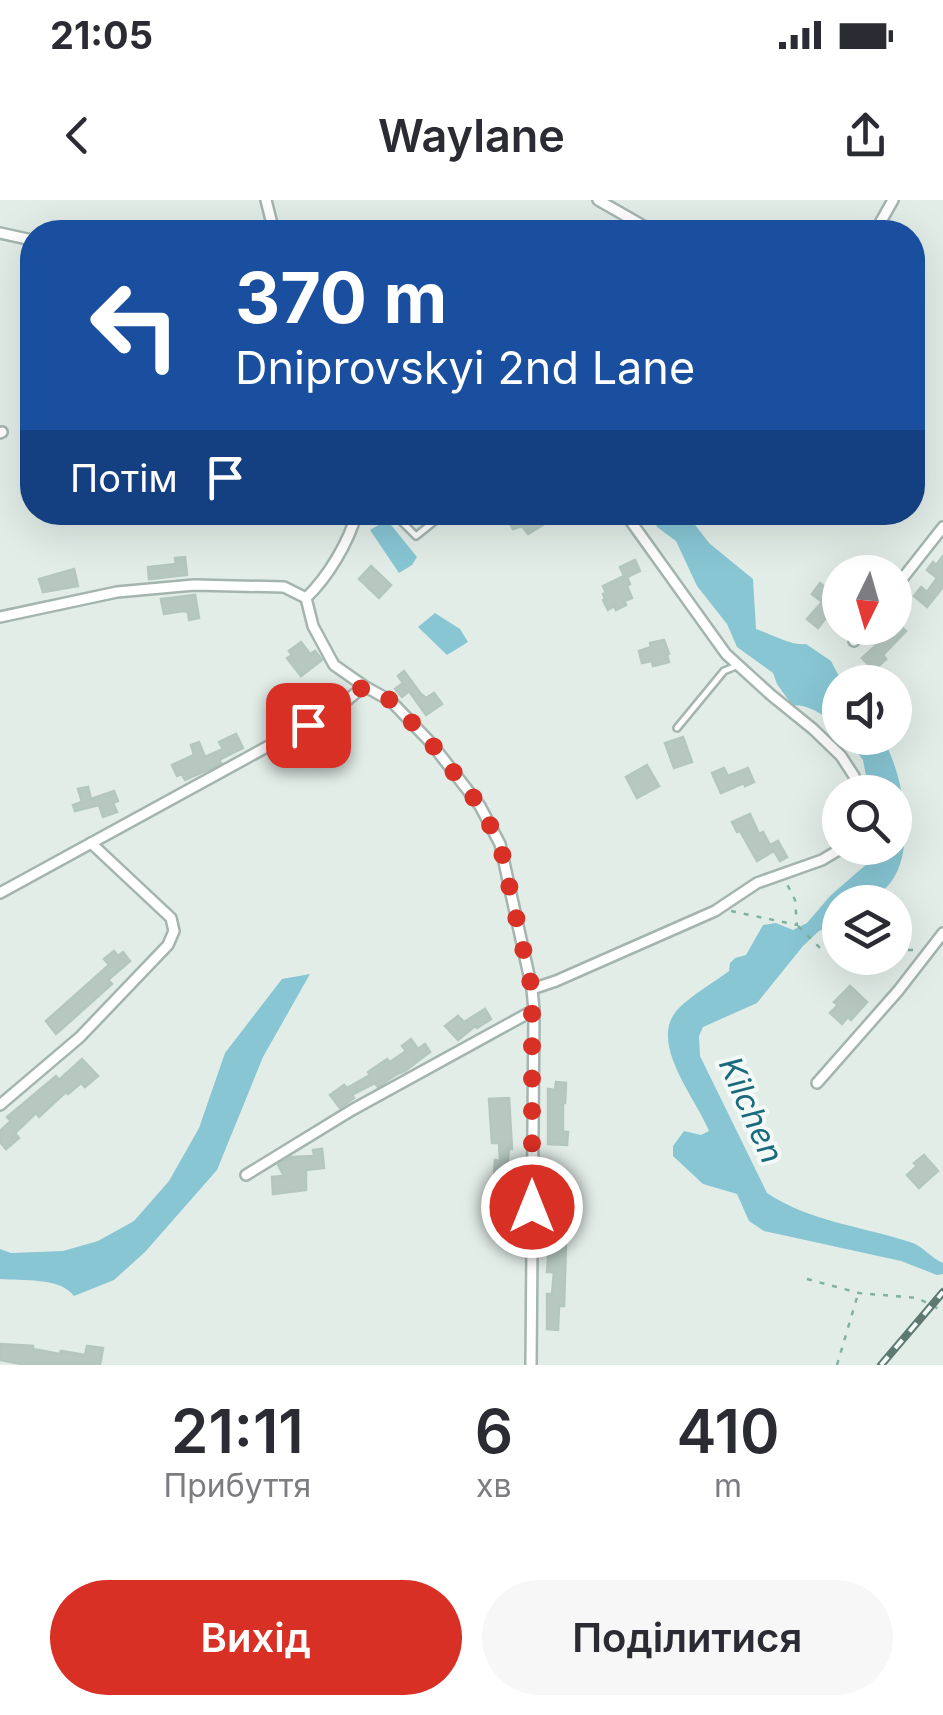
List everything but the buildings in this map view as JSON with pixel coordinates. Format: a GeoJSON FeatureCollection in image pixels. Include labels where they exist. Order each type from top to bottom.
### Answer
{"type":"FeatureCollection","features":[{"type":"Feature","properties":{"kind":"street"},"geometry":{"type":"LineString","coordinates":[[598,200],[633,220]]}},
{"type":"Feature","properties":{"kind":"street"},"geometry":{"type":"LineString","coordinates":[[306,598],[325,576],[353,525]]}},
{"type":"Feature","properties":{"kind":"street"},"geometry":{"type":"LineString","coordinates":[[633,525],[726,654],[841,756],[853,775]]}},
{"type":"Feature","properties":{"kind":"street"},"geometry":{"type":"LineString","coordinates":[[912,566],[943,527]]}},
{"type":"Feature","properties":{"kind":"street"},"geometry":{"type":"LineString","coordinates":[[0,617],[117,592],[194,585],[284,587],[306,598],[313,626],[334,665],[392,701],[480,806],[500,844],[534,1010],[530,1365]]}},
{"type":"Feature","properties":{"kind":"street"},"geometry":{"type":"LineString","coordinates":[[0,893],[338,708],[364,686]]}},
{"type":"Feature","properties":{"kind":"street"},"geometry":{"type":"LineString","coordinates":[[0,1105],[80,1038],[168,945],[174,932],[171,918],[91,843]]}},
{"type":"Feature","properties":{"kind":"street"},"geometry":{"type":"LineString","coordinates":[[532,989],[715,911],[757,882],[822,860]]}},
{"type":"Feature","properties":{"kind":"street"},"geometry":{"type":"LineString","coordinates":[[817,1083],[943,933]]}},
{"type":"Feature","properties":{"kind":"street"},"geometry":{"type":"LineString","coordinates":[[246,1176],[352,1110],[534,1010]]}},
{"type":"Feature","properties":{"kind":"lane"},"geometry":{"type":"LineString","coordinates":[[405,525],[416,536],[430,525]]}},
{"type":"Feature","properties":{"kind":"lane"},"geometry":{"type":"LineString","coordinates":[[677,728],[724,671],[738,665]]}},
{"type":"Feature","properties":{"kind":"path"},"geometry":{"type":"LineString","coordinates":[[781,874],[794,900],[797,925]]}},
{"type":"Feature","properties":{"kind":"path"},"geometry":{"type":"LineString","coordinates":[[715,911],[736,911],[797,925],[822,948]]}},
{"type":"Feature","properties":{"kind":"path"},"geometry":{"type":"LineString","coordinates":[[912,950],[930,950]]}},
{"type":"Feature","properties":{"kind":"path"},"geometry":{"type":"LineString","coordinates":[[807,1278],[859,1293],[917,1298],[943,1310]]}},
{"type":"Feature","properties":{"kind":"path"},"geometry":{"type":"LineString","coordinates":[[838,1365],[859,1293]]}},
{"type":"Feature","properties":{"kind":"water"},"geometry":{"type":"Polygon","coordinates":[[[391,525],[417,557],[412,565],[399,573],[370,530],[391,525]]]}},
{"type":"Feature","properties":{"kind":"water"},"geometry":{"type":"Polygon","coordinates":[[[656,525],[695,525],[709,543],[753,579],[756,629],[806,644],[831,661],[833,665],[822,665],[822,715],[792,705],[773,673],[737,647],[727,624],[697,586],[676,541],[656,525]]]}},
{"type":"Feature","properties":{"kind":"water"},"geometry":{"type":"Polygon","coordinates":[[[435,613],[460,629],[468,642],[447,655],[418,627],[435,613]]]}},
{"type":"Feature","properties":{"kind":"water"},"geometry":{"type":"Polygon","coordinates":[[[859,755],[890,755],[897,775],[866,775],[859,755]]]}},
{"type":"Feature","properties":{"kind":"water"},"geometry":{"type":"Polygon","coordinates":[[[866,865],[900,865],[889,885],[843,885],[866,865]]]}},
{"type":"Feature","properties":{"kind":"water"},"geometry":{"type":"Polygon","coordinates":[[[822,906],[822,930],[803,946],[757,1003],[703,1027],[699,1036],[700,1056],[767,1193],[801,1211],[915,1244],[943,1263],[943,1274],[764,1231],[749,1221],[737,1194],[703,1184],[673,1156],[673,1146],[684,1131],[701,1135],[709,1131],[677,1070],[668,1037],[670,1022],[678,1009],[729,971],[735,958],[746,955],[763,925],[776,923],[793,930],[807,923],[822,906]]]}},
{"type":"Feature","properties":{"kind":"water"},"geometry":{"type":"Polygon","coordinates":[[[310,974],[263,1057],[217,1170],[145,1252],[114,1280],[74,1296],[50,1283],[0,1279],[0,1249],[11,1253],[63,1251],[98,1241],[134,1221],[169,1181],[199,1128],[225,1053],[282,979],[310,974]]]}},
{"type":"Feature","properties":{"kind":"railway"},"geometry":{"type":"LineString","coordinates":[[881,1365],[943,1292]]}},
{"type":"Feature","properties":{"kind":"route"},"geometry":{"type":"LineString","coordinates":[[308,725],[338,708],[364,686],[392,701],[480,806],[500,844],[534,1010],[532,1207]]}},
{"type":"Feature","properties":{"kind":"water label","name":"Kilchen"},"geometry":{"type":"Point","coordinates":[751,1110]}}]}
